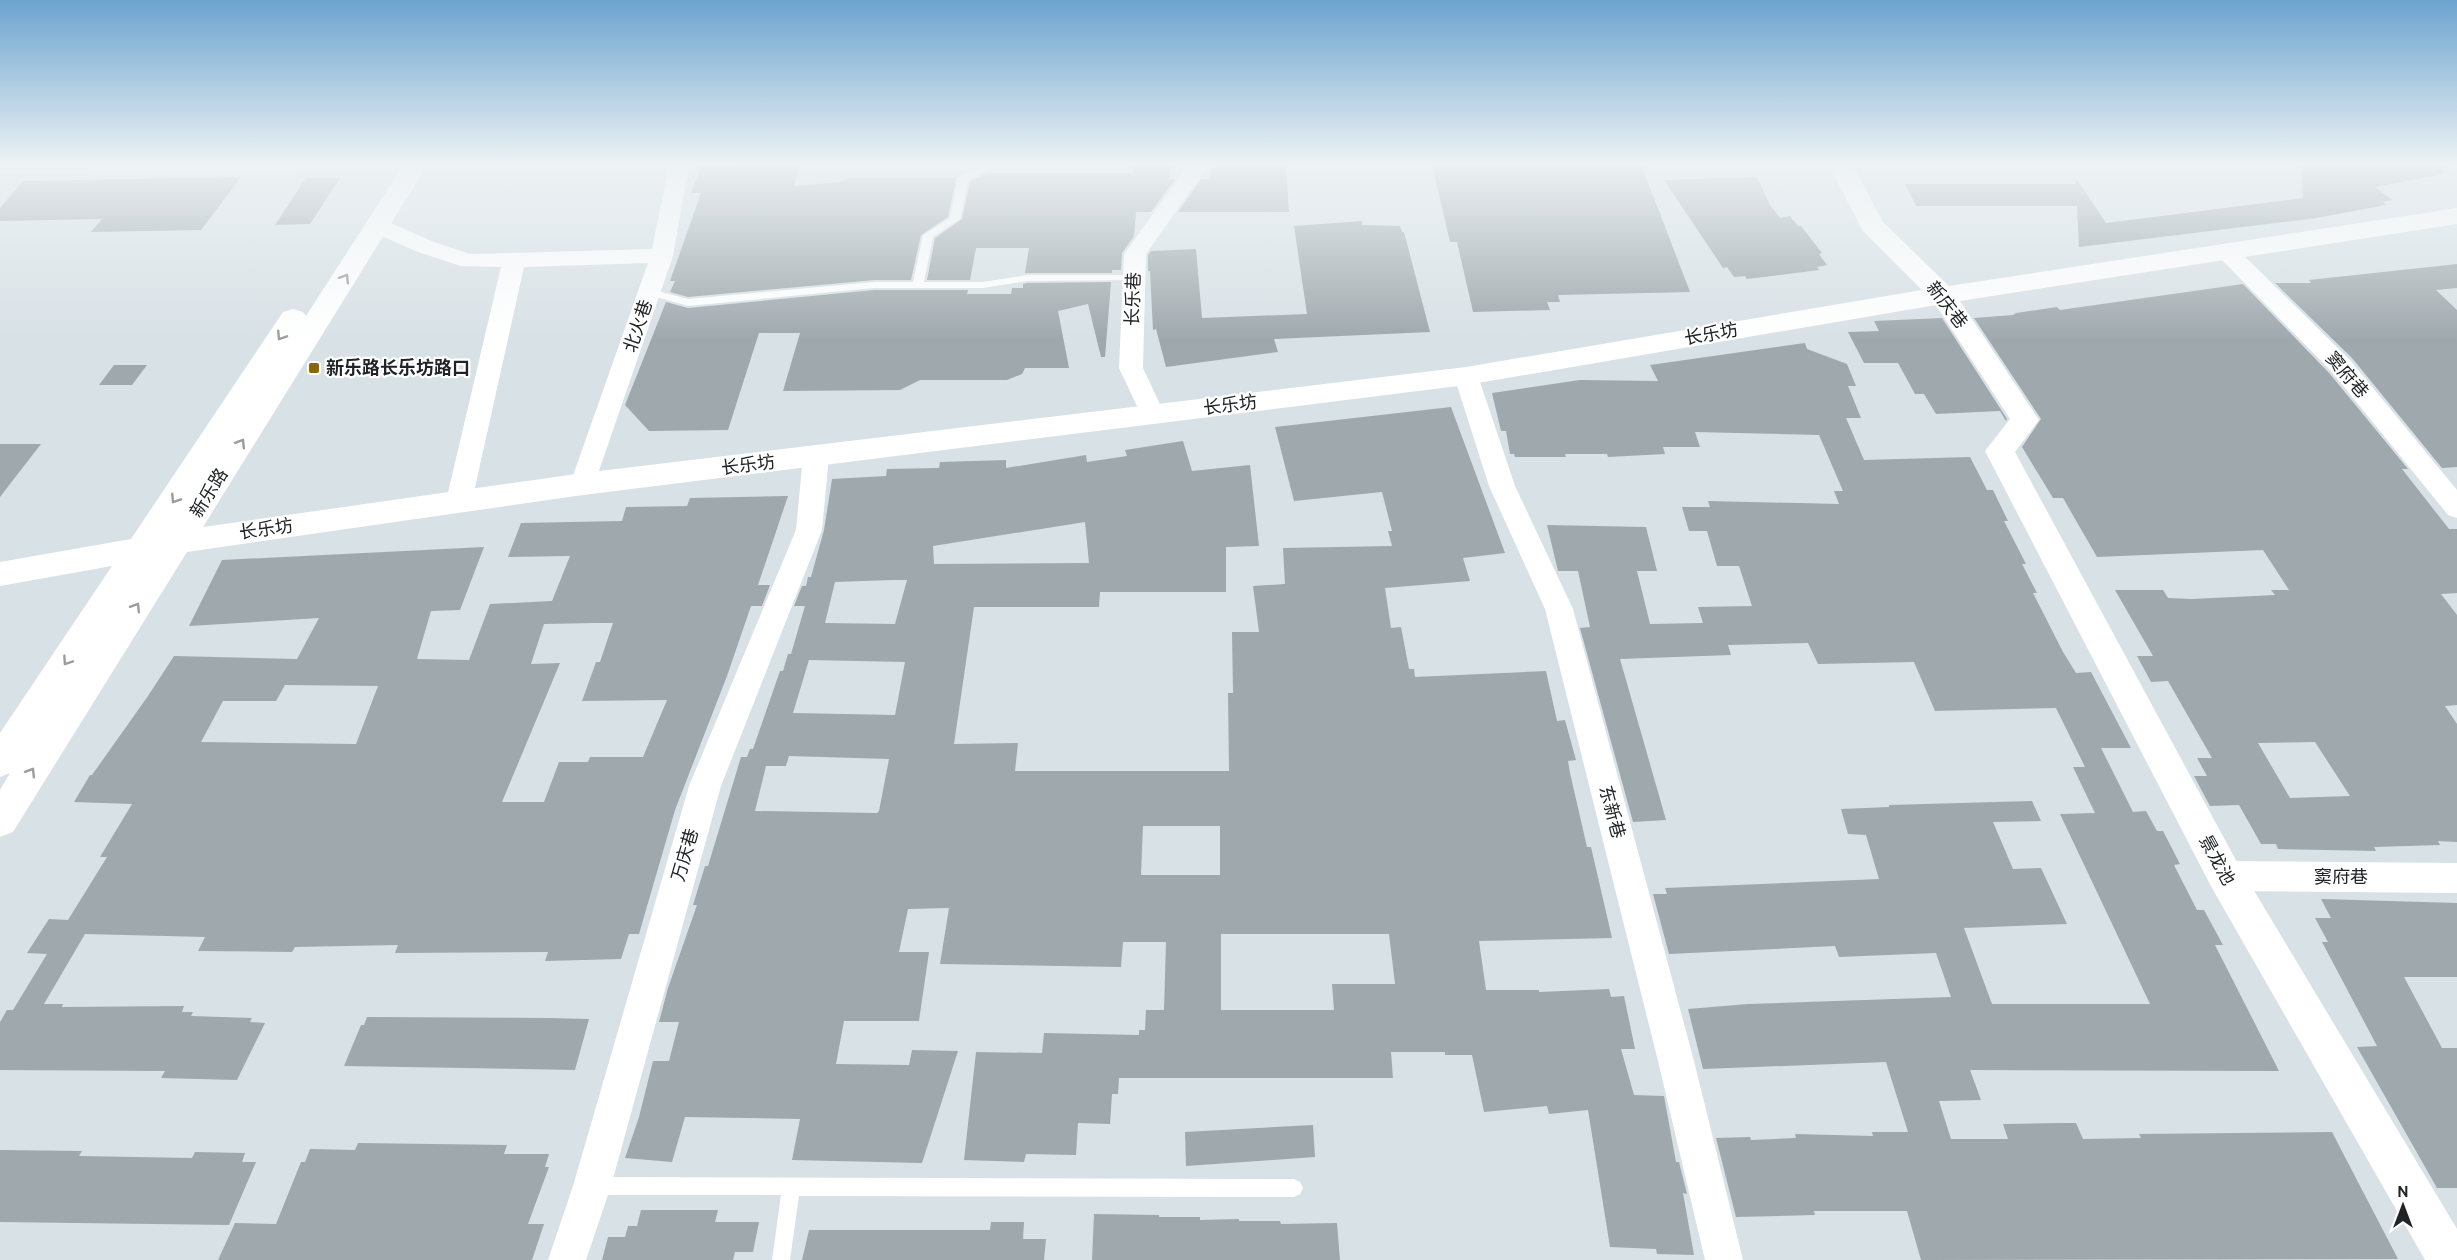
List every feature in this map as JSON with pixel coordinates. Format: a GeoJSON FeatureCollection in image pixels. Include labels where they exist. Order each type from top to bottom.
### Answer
{"type":"FeatureCollection","features":[{"type":"Feature","properties":{"kind":"street","name":"新乐路"},"geometry":{"type":"LineString","coordinates":[[0,762],[355,223]]}},
{"type":"Feature","properties":{"kind":"street","name":"新乐路"},"geometry":{"type":"LineString","coordinates":[[0,821],[380,223]]}},
{"type":"Feature","properties":{"kind":"street","name":"北火巷"},"geometry":{"type":"LineString","coordinates":[[583,484],[662,256],[668,223]]}},
{"type":"Feature","properties":{"kind":"street","name":"长乐巷"},"geometry":{"type":"LineString","coordinates":[[1153,415],[1131,368],[1135,254],[1158,223]]}},
{"type":"Feature","properties":{"kind":"street","name":"新庆巷"},"geometry":{"type":"LineString","coordinates":[[1870,223],[1943,295],[2025,420],[2000,451]]}},
{"type":"Feature","properties":{"kind":"street","name":"长乐坊"},"geometry":{"type":"LineString","coordinates":[[0,574],[178,542],[583,484],[1466,376],[1943,295],[2412,223]]}},
{"type":"Feature","properties":{"kind":"street"},"geometry":{"type":"LineString","coordinates":[[378,226],[426,247],[469,261],[662,256]]}},
{"type":"Feature","properties":{"kind":"street","name":"窦府巷"},"geometry":{"type":"LineString","coordinates":[[2226,251],[2341,366],[2457,508]]}},
{"type":"Feature","properties":{"kind":"street"},"geometry":{"type":"LineString","coordinates":[[459,501],[514,260]]}},
{"type":"Feature","properties":{"kind":"street","name":"东新巷"},"geometry":{"type":"LineString","coordinates":[[1466,376],[1502,486],[1559,609],[1676,1061],[1724,1260]]}},
{"type":"Feature","properties":{"kind":"street","name":"景龙池"},"geometry":{"type":"LineString","coordinates":[[2000,451],[2225,876],[2450,1260]]}},
{"type":"Feature","properties":{"kind":"street","name":"万庆巷"},"geometry":{"type":"LineString","coordinates":[[567,1260],[592,1186],[705,786],[809,531],[816,456]]}},
{"type":"Feature","properties":{"kind":"street","name":"窦府巷"},"geometry":{"type":"LineString","coordinates":[[2225,876],[2457,878]]}},
{"type":"Feature","properties":{"kind":"lane"},"geometry":{"type":"LineString","coordinates":[[918,285],[928,235],[949,223]]}},
{"type":"Feature","properties":{"kind":"lane"},"geometry":{"type":"LineString","coordinates":[[650,292],[688,303],[874,285],[983,285],[1027,278],[1134,278]]}},
{"type":"Feature","properties":{"kind":"lane"},"geometry":{"type":"LineString","coordinates":[[592,1186],[1294,1188]]}},
{"type":"Feature","properties":{"kind":"lane"},"geometry":{"type":"LineString","coordinates":[[781,1260],[791,1186]]}},
{"type":"Feature","properties":{"kind":"building"},"geometry":{"type":"Polygon","coordinates":[[[99,223],[206,223],[201,230],[91,232],[99,223]]]}},
{"type":"Feature","properties":{"kind":"building"},"geometry":{"type":"Polygon","coordinates":[[[276,223],[311,223],[310,224],[275,225],[276,223]]]}},
{"type":"Feature","properties":{"kind":"building"},"geometry":{"type":"Polygon","coordinates":[[[691,223],[939,223],[921,235],[911,280],[874,280],[688,297],[670,292],[675,281],[670,281],[691,223]]]}},
{"type":"Feature","properties":{"kind":"building"},"geometry":{"type":"Polygon","coordinates":[[[957,223],[1135,223],[1134,236],[1122,253],[1121,270],[1112,270],[1112,273],[1025,273],[1029,248],[976,248],[970,280],[927,280],[935,238],[957,223]]]}},
{"type":"Feature","properties":{"kind":"building"},"geometry":{"type":"Polygon","coordinates":[[[1362,223],[1362,225],[1400,226],[1404,232],[1430,332],[1274,339],[1278,352],[1166,367],[1156,329],[1153,330],[1150,271],[1148,271],[1148,255],[1151,251],[1196,249],[1202,318],[1307,314],[1294,226],[1362,223]]]}},
{"type":"Feature","properties":{"kind":"building"},"geometry":{"type":"Polygon","coordinates":[[[1446,223],[1664,223],[1690,292],[1558,295],[1560,302],[1547,302],[1550,310],[1473,312],[1457,242],[1450,242],[1446,223]]]}},
{"type":"Feature","properties":{"kind":"building"},"geometry":{"type":"Polygon","coordinates":[[[1693,223],[1795,223],[1801,226],[1822,253],[1819,254],[1827,265],[1817,267],[1819,270],[1747,279],[1745,276],[1734,277],[1727,267],[1723,268],[1693,223]]]}},
{"type":"Feature","properties":{"kind":"building"},"geometry":{"type":"Polygon","coordinates":[[[2078,223],[2277,223],[2079,247],[2078,223]]]}},
{"type":"Feature","properties":{"kind":"building"},"geometry":{"type":"Polygon","coordinates":[[[2457,264],[2457,288],[2436,290],[2457,310],[2457,467],[2442,468],[2352,358],[2275,283],[2311,283],[2309,280],[2457,264]]]}},
{"type":"Feature","properties":{"kind":"building"},"geometry":{"type":"Polygon","coordinates":[[[1111,282],[1105,357],[1101,357],[1088,304],[1058,311],[1069,368],[1025,368],[1022,374],[1007,380],[920,380],[900,390],[783,391],[800,333],[759,333],[728,430],[649,431],[625,405],[666,302],[688,308],[874,290],[968,290],[967,294],[1011,294],[1012,288],[1023,288],[1023,284],[1027,283],[1111,282]]]}},
{"type":"Feature","properties":{"kind":"building"},"geometry":{"type":"Polygon","coordinates":[[[2243,284],[2330,374],[2408,469],[2402,469],[2449,529],[2457,529],[2457,593],[2441,594],[2457,615],[2457,705],[2445,706],[2457,724],[2457,842],[2438,841],[2440,845],[2374,847],[2376,851],[2278,849],[2276,844],[2261,844],[2239,805],[2210,806],[2194,776],[2207,776],[2197,758],[2212,758],[2168,681],[2151,682],[2137,656],[2153,656],[2115,590],[2163,590],[2168,598],[2192,599],[2275,595],[2271,590],[2289,590],[2263,550],[2097,557],[2063,498],[2053,498],[2022,447],[2041,419],[1974,318],[2013,315],[2057,307],[2060,310],[2243,284]],[[2315,742],[2258,743],[2290,798],[2350,796],[2315,742]]]}},
{"type":"Feature","properties":{"kind":"building"},"geometry":{"type":"Polygon","coordinates":[[[1942,318],[2007,419],[2006,421],[2000,411],[1936,414],[1924,394],[1915,394],[1898,363],[1864,363],[1848,332],[1879,331],[1874,321],[1942,318]]]}},
{"type":"Feature","properties":{"kind":"building"},"geometry":{"type":"Polygon","coordinates":[[[1805,343],[1807,349],[1847,364],[1856,386],[1848,386],[1861,418],[1846,418],[1864,460],[1970,457],[1987,490],[1993,490],[2008,521],[2004,521],[2026,564],[2022,564],[2037,593],[2033,593],[2063,652],[2076,673],[2091,672],[2131,748],[2101,748],[2133,812],[2146,811],[2157,831],[2163,831],[2180,864],[2174,865],[2197,910],[2204,910],[2223,945],[2215,945],[2279,1071],[1970,1070],[1981,1100],[1939,1101],[1951,1139],[2008,1139],[2003,1124],[2076,1123],[2083,1139],[2141,1138],[2139,1134],[2332,1132],[2398,1259],[1921,1260],[1907,1211],[1814,1211],[1815,1215],[1736,1217],[1716,1138],[1750,1137],[1751,1140],[1796,1138],[1795,1134],[1873,1136],[1872,1132],[1908,1132],[1886,1062],[1703,1069],[1688,1009],[1748,1004],[1951,997],[1936,953],[1839,957],[1835,946],[1669,954],[1653,894],[1667,894],[1665,888],[1879,879],[1866,835],[1848,834],[1841,809],[1889,807],[1889,805],[2032,801],[2041,821],[1993,822],[2013,869],[2041,868],[2067,924],[1964,928],[1992,1004],[2150,1004],[2060,814],[2095,813],[2073,767],[2085,767],[2056,708],[1935,711],[1914,662],[1818,664],[1808,643],[1728,645],[1731,655],[1620,659],[1666,820],[1633,822],[1580,628],[1590,627],[1578,571],[1558,571],[1547,525],[1646,527],[1657,571],[1637,571],[1650,624],[1703,623],[1698,607],[1752,606],[1739,566],[1717,566],[1707,531],[1689,531],[1682,507],[1710,507],[1708,501],[1839,504],[1834,491],[1843,491],[1819,435],[1695,432],[1700,447],[1663,447],[1665,454],[1608,457],[1607,454],[1565,454],[1566,457],[1515,457],[1514,454],[1510,454],[1506,431],[1501,431],[1492,393],[1580,380],[1658,381],[1650,365],[1805,343]]]}},
{"type":"Feature","properties":{"kind":"building"},"geometry":{"type":"Polygon","coordinates":[[[114,365],[147,365],[132,385],[99,385],[114,365]]]}},
{"type":"Feature","properties":{"kind":"building"},"geometry":{"type":"Polygon","coordinates":[[[1451,407],[1505,553],[1463,558],[1470,581],[1385,588],[1391,628],[1401,627],[1409,669],[1414,669],[1415,677],[1546,671],[1557,721],[1565,720],[1576,760],[1568,761],[1570,773],[1587,847],[1591,847],[1612,938],[1479,941],[1486,990],[1539,990],[1539,992],[1609,989],[1611,997],[1624,996],[1635,1049],[1621,1049],[1634,1095],[1664,1096],[1676,1162],[1679,1162],[1687,1194],[1683,1193],[1694,1255],[1657,1254],[1656,1249],[1610,1247],[1588,1110],[1549,1114],[1547,1106],[1484,1112],[1472,1055],[1445,1055],[1445,1052],[1391,1052],[1393,1078],[1119,1078],[1118,1094],[1112,1094],[1110,1124],[1078,1123],[1076,1155],[1026,1154],[1024,1162],[964,1160],[976,1052],[1042,1053],[1044,1033],[1139,1035],[1139,1030],[1145,1030],[1146,1010],[1164,1010],[1166,942],[1123,942],[1121,967],[940,964],[949,908],[908,909],[899,952],[929,952],[919,1021],[844,1021],[836,1064],[909,1065],[912,1050],[958,1051],[922,1163],[792,1160],[800,1119],[746,1118],[685,1117],[672,1162],[625,1158],[639,1117],[653,1061],[669,1061],[679,1022],[659,1022],[668,988],[697,905],[693,905],[705,866],[708,866],[741,757],[747,757],[750,749],[753,749],[780,671],[783,671],[788,654],[791,654],[805,606],[794,606],[802,586],[806,586],[808,577],[811,577],[824,530],[832,479],[886,476],[887,469],[939,468],[940,462],[1006,460],[1006,468],[1086,455],[1087,462],[1127,456],[1125,450],[1183,441],[1192,471],[1250,465],[1259,546],[1226,547],[1226,592],[1100,592],[1099,607],[974,607],[954,744],[1018,743],[1015,771],[1229,771],[1228,693],[1233,693],[1232,632],[1259,632],[1253,586],[1285,584],[1283,548],[1392,546],[1388,531],[1392,531],[1382,492],[1294,501],[1275,427],[1451,407]],[[1085,522],[933,546],[934,564],[1089,563],[1085,522]],[[907,580],[835,582],[825,623],[895,624],[907,580]],[[809,660],[793,713],[895,715],[905,662],[809,660]],[[789,756],[786,766],[766,766],[755,811],[877,813],[879,811],[889,759],[789,756]],[[1143,826],[1141,875],[1220,875],[1220,826],[1143,826]],[[1221,934],[1221,1010],[1334,1010],[1332,984],[1395,984],[1389,934],[1221,934]]]}},
{"type":"Feature","properties":{"kind":"building"},"geometry":{"type":"Polygon","coordinates":[[[0,444],[41,444],[0,497],[0,444]]]}},
{"type":"Feature","properties":{"kind":"building"},"geometry":{"type":"Polygon","coordinates":[[[788,496],[758,585],[770,585],[762,606],[751,606],[727,676],[675,810],[639,934],[629,934],[621,959],[545,961],[548,952],[395,953],[398,945],[295,947],[292,952],[198,951],[205,937],[85,934],[44,1004],[63,1004],[62,1007],[184,1006],[182,1012],[193,1012],[191,1016],[252,1018],[250,1022],[265,1023],[237,1080],[161,1078],[165,1071],[0,1070],[0,1022],[7,1010],[13,1010],[47,954],[27,953],[49,919],[68,920],[107,857],[100,857],[132,804],[74,802],[90,775],[148,696],[174,656],[297,659],[319,618],[189,626],[222,560],[484,547],[460,610],[431,611],[417,659],[469,660],[490,604],[552,601],[570,556],[508,557],[521,523],[622,521],[626,507],[687,506],[690,498],[788,496]],[[613,623],[544,624],[531,664],[560,663],[502,802],[544,802],[559,762],[588,762],[590,757],[643,757],[667,700],[582,701],[596,662],[600,662],[613,623]],[[285,685],[276,701],[223,701],[201,742],[356,744],[378,686],[285,685]]]}},
{"type":"Feature","properties":{"kind":"building"},"geometry":{"type":"Polygon","coordinates":[[[2321,899],[2457,903],[2457,977],[2404,977],[2442,1048],[2457,1048],[2457,1188],[2437,1188],[2357,1047],[2377,1046],[2322,942],[2328,942],[2315,918],[2331,918],[2321,899]]]}},
{"type":"Feature","properties":{"kind":"building"},"geometry":{"type":"Polygon","coordinates":[[[367,1017],[589,1019],[575,1070],[344,1066],[361,1025],[364,1025],[367,1017]]]}},
{"type":"Feature","properties":{"kind":"building"},"geometry":{"type":"Polygon","coordinates":[[[1313,1125],[1315,1157],[1186,1166],[1185,1132],[1313,1125]]]}},
{"type":"Feature","properties":{"kind":"building"},"geometry":{"type":"Polygon","coordinates":[[[358,1143],[507,1145],[504,1154],[549,1154],[545,1167],[549,1167],[528,1224],[544,1224],[532,1260],[218,1260],[235,1223],[276,1224],[301,1162],[305,1162],[310,1149],[355,1150],[358,1143]]]}},
{"type":"Feature","properties":{"kind":"building"},"geometry":{"type":"Polygon","coordinates":[[[0,1150],[82,1151],[79,1156],[192,1158],[195,1152],[245,1153],[242,1162],[256,1162],[229,1225],[0,1222],[0,1150]]]}},
{"type":"Feature","properties":{"kind":"building"},"geometry":{"type":"Polygon","coordinates":[[[641,1210],[718,1210],[715,1222],[759,1222],[753,1252],[735,1252],[733,1260],[602,1260],[608,1237],[625,1237],[628,1226],[637,1226],[641,1210]]]}},
{"type":"Feature","properties":{"kind":"building"},"geometry":{"type":"Polygon","coordinates":[[[1094,1214],[1200,1217],[1200,1220],[1280,1221],[1281,1224],[1337,1223],[1340,1260],[1092,1260],[1094,1214]]]}},
{"type":"Feature","properties":{"kind":"building"},"geometry":{"type":"Polygon","coordinates":[[[991,1222],[1024,1222],[1023,1239],[1046,1239],[1044,1260],[802,1260],[809,1230],[990,1230],[991,1222]]]}},
{"type":"Feature","properties":{"kind":"place","name":"新乐路长乐坊路口"},"geometry":{"type":"Point","coordinates":[314,368]}}]}
